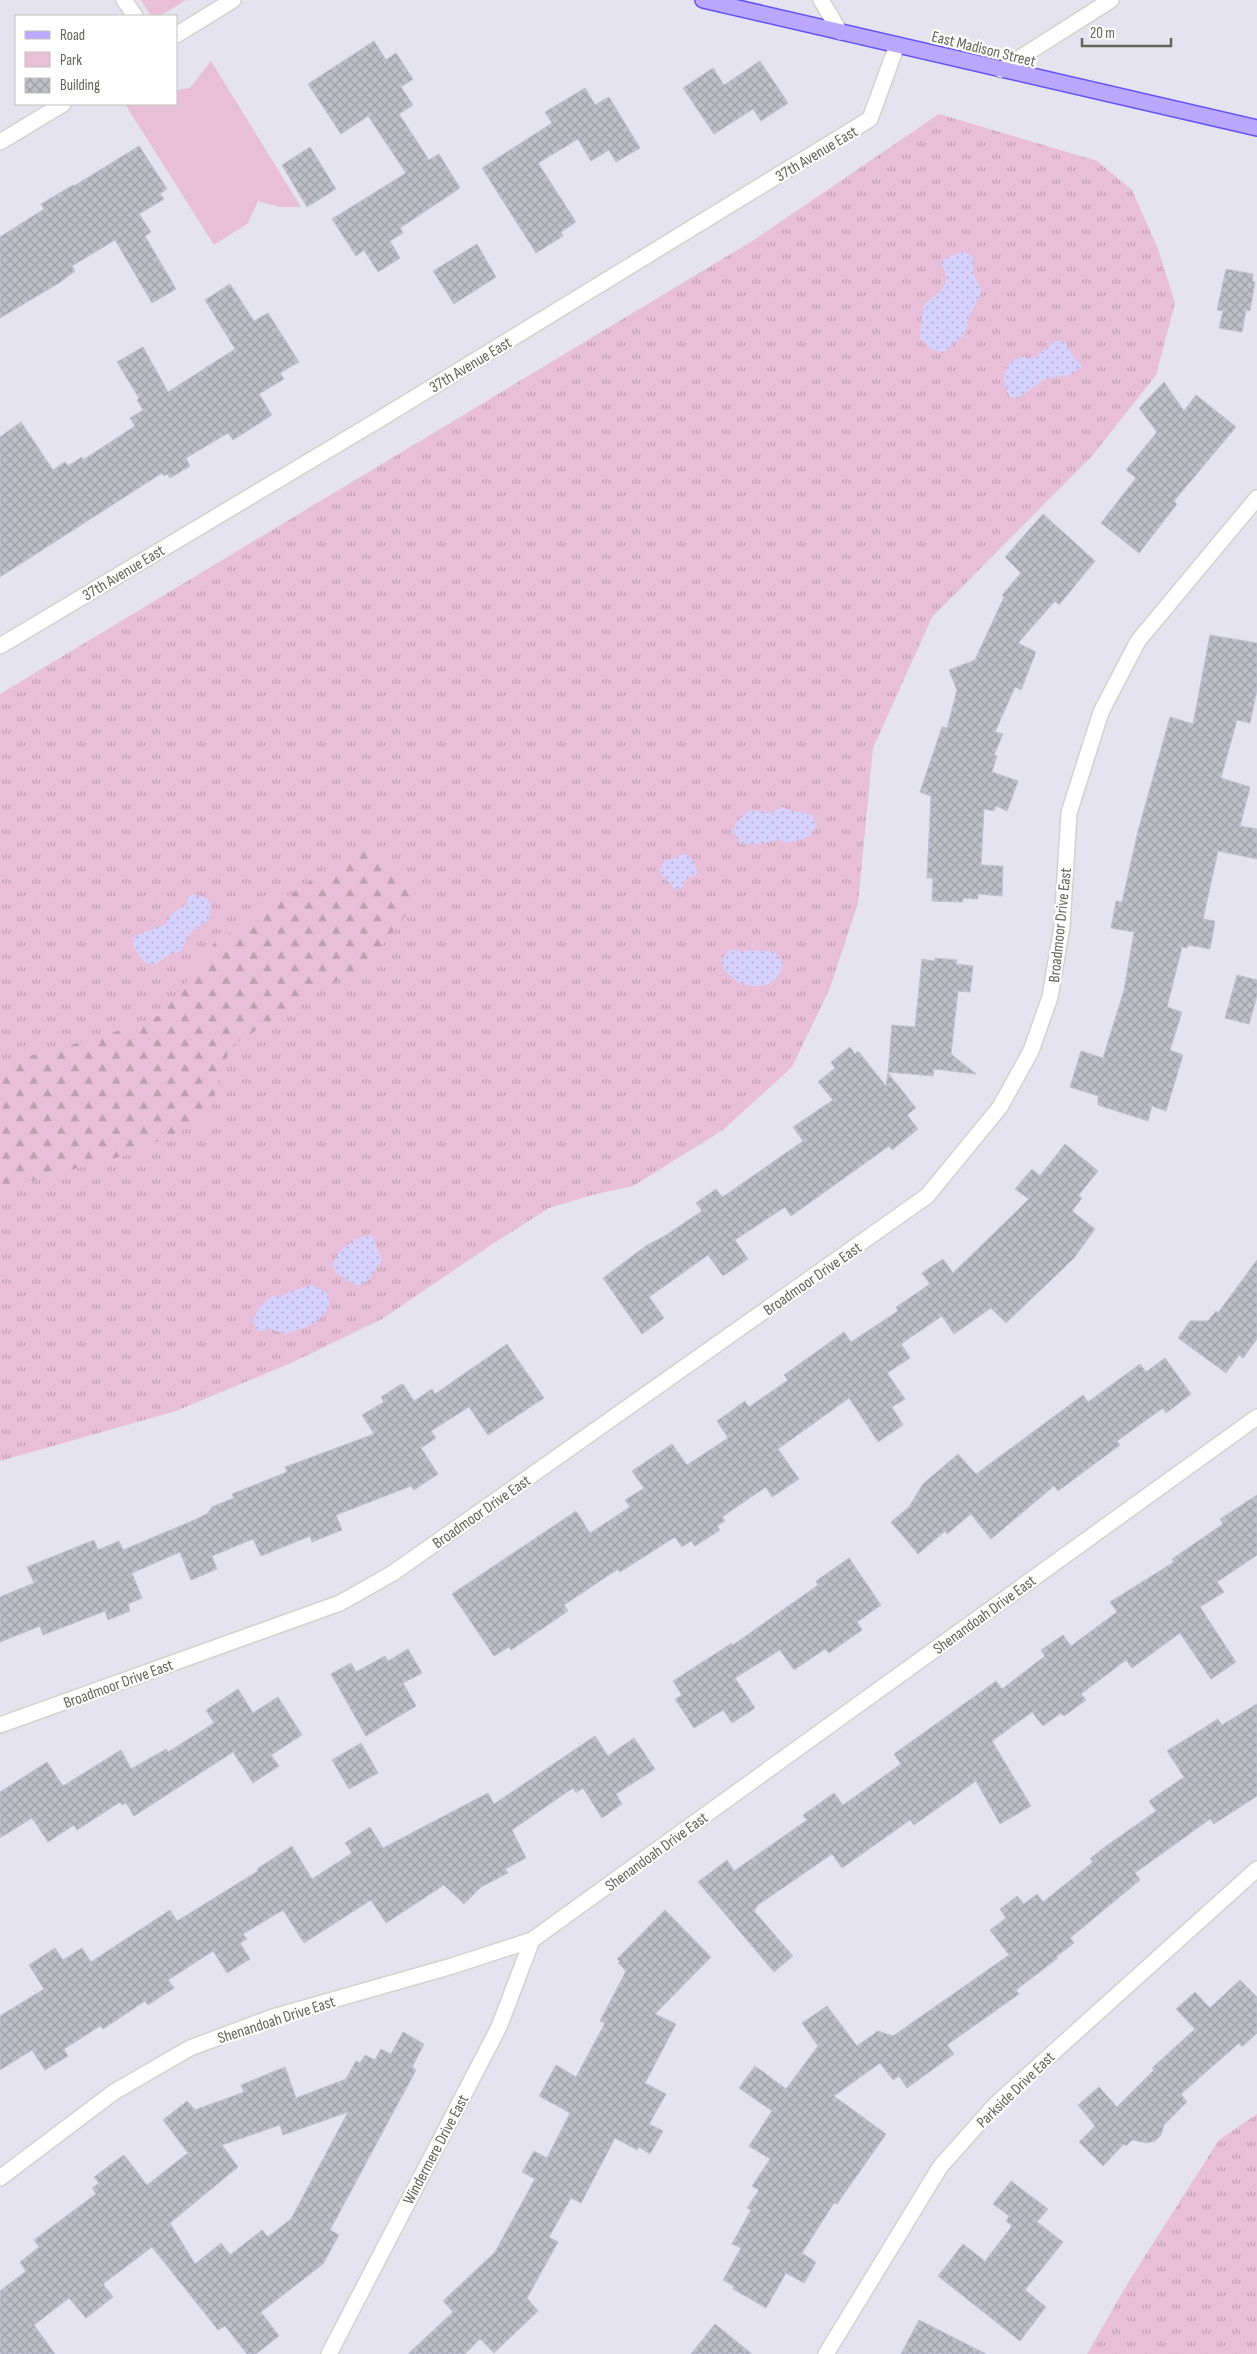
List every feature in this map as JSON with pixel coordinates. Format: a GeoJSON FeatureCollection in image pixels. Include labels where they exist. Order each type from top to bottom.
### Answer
{"type":"FeatureCollection","features":[{"type":"Feature","properties":{"kind":"main road","name":"East Madison Street"},"geometry":{"type":"LineString","coordinates":[[703,0],[1257,128]]}},
{"type":"Feature","properties":{"kind":"street"},"geometry":{"type":"LineString","coordinates":[[124,0],[134,15]]}},
{"type":"Feature","properties":{"kind":"street"},"geometry":{"type":"LineString","coordinates":[[178,34],[233,0]]}},
{"type":"Feature","properties":{"kind":"street"},"geometry":{"type":"LineString","coordinates":[[821,0],[840,32]]}},
{"type":"Feature","properties":{"kind":"street"},"geometry":{"type":"LineString","coordinates":[[1001,70],[1111,0]]}},
{"type":"Feature","properties":{"kind":"street","name":"37th Avenue East"},"geometry":{"type":"LineString","coordinates":[[0,646],[380,419],[870,119],[897,45]]}},
{"type":"Feature","properties":{"kind":"street"},"geometry":{"type":"LineString","coordinates":[[0,142],[60,105]]}},
{"type":"Feature","properties":{"kind":"street","name":"Broadmoor Drive East"},"geometry":{"type":"LineString","coordinates":[[0,1725],[340,1603],[356,1595],[393,1573],[927,1196],[1000,1107],[1031,1051],[1050,996],[1062,926],[1069,813],[1100,712],[1138,641],[1257,498]]}},
{"type":"Feature","properties":{"kind":"street","name":"Shenandoah Drive East"},"geometry":{"type":"LineString","coordinates":[[0,2178],[114,2092],[190,2048],[273,2017],[532,1940],[1257,1417]]}},
{"type":"Feature","properties":{"kind":"street","name":"Parkside Drive East"},"geometry":{"type":"LineString","coordinates":[[826,2354],[940,2166],[996,2104],[1257,1868]]}},
{"type":"Feature","properties":{"kind":"street","name":"Windermere Drive East"},"geometry":{"type":"LineString","coordinates":[[329,2354],[499,2027],[532,1940]]}},
{"type":"Feature","properties":{"kind":"green space"},"geometry":{"type":"Polygon","coordinates":[[[141,0],[186,0],[162,15],[150,15],[141,0]]]}},
{"type":"Feature","properties":{"kind":"green space"},"geometry":{"type":"Polygon","coordinates":[[[211,61],[301,207],[280,207],[258,201],[248,223],[214,245],[126,105],[178,105],[178,90],[190,88],[211,61]]]}},
{"type":"Feature","properties":{"kind":"green space"},"geometry":{"type":"Polygon","coordinates":[[[939,114],[1097,161],[1132,190],[1158,249],[1175,303],[1156,375],[1092,456],[932,617],[873,748],[858,903],[830,988],[792,1067],[723,1130],[633,1186],[592,1195],[549,1208],[382,1319],[291,1363],[176,1411],[0,1461],[0,694],[754,240],[939,114]]]}},
{"type":"Feature","properties":{"kind":"green space"},"geometry":{"type":"Polygon","coordinates":[[[368,845],[420,898],[365,965],[297,1004],[230,1047],[207,1120],[126,1155],[0,1189],[0,1064],[104,1036],[163,1014],[215,942],[368,845]]]}},
{"type":"Feature","properties":{"kind":"green space"},"geometry":{"type":"Polygon","coordinates":[[[1257,2114],[1257,2354],[1087,2354],[1129,2281],[1219,2140],[1257,2114]]]}},
{"type":"Feature","properties":{"kind":"sand"},"geometry":{"type":"Polygon","coordinates":[[[963,251],[973,257],[973,273],[982,291],[969,317],[966,333],[943,353],[931,349],[920,338],[923,311],[925,304],[940,291],[946,281],[942,262],[946,258],[963,251]]]}},
{"type":"Feature","properties":{"kind":"sand"},"geometry":{"type":"Polygon","coordinates":[[[1061,340],[1066,343],[1074,358],[1081,364],[1081,368],[1069,375],[1045,379],[1018,398],[1010,397],[1004,379],[1010,363],[1021,357],[1034,358],[1054,342],[1061,340]]]}},
{"type":"Feature","properties":{"kind":"sand"},"geometry":{"type":"Polygon","coordinates":[[[783,807],[790,811],[812,815],[816,826],[810,836],[790,843],[776,840],[761,844],[740,844],[733,831],[736,822],[750,810],[770,813],[783,807]]]}},
{"type":"Feature","properties":{"kind":"sand"},"geometry":{"type":"Polygon","coordinates":[[[683,853],[693,861],[697,874],[685,880],[683,887],[676,890],[659,872],[664,861],[676,858],[683,853]]]}},
{"type":"Feature","properties":{"kind":"sand"},"geometry":{"type":"Polygon","coordinates":[[[194,894],[208,899],[211,906],[209,920],[192,931],[180,952],[170,954],[156,964],[145,963],[134,948],[133,939],[139,934],[166,924],[173,913],[187,904],[188,897],[194,894]]]}},
{"type":"Feature","properties":{"kind":"sand"},"geometry":{"type":"Polygon","coordinates":[[[736,949],[741,952],[748,950],[775,952],[783,963],[779,974],[772,982],[763,986],[752,986],[732,978],[725,970],[721,960],[729,950],[736,949]]]}},
{"type":"Feature","properties":{"kind":"sand"},"geometry":{"type":"Polygon","coordinates":[[[369,1235],[373,1237],[382,1260],[369,1280],[358,1286],[335,1271],[335,1259],[344,1247],[363,1236],[369,1235]]]}},
{"type":"Feature","properties":{"kind":"sand"},"geometry":{"type":"Polygon","coordinates":[[[312,1285],[327,1293],[330,1302],[324,1315],[312,1324],[285,1334],[270,1329],[258,1331],[254,1321],[255,1316],[269,1299],[273,1296],[282,1297],[286,1293],[312,1285]]]}},
{"type":"Feature","properties":{"kind":"building"},"geometry":{"type":"Polygon","coordinates":[[[374,41],[386,60],[396,53],[413,79],[401,87],[413,105],[399,114],[429,160],[439,154],[460,188],[400,228],[403,233],[390,241],[400,258],[378,272],[364,250],[356,256],[332,219],[406,173],[368,116],[341,134],[308,84],[374,41]]]}},
{"type":"Feature","properties":{"kind":"building"},"geometry":{"type":"Polygon","coordinates":[[[760,61],[788,103],[761,121],[753,109],[714,134],[683,88],[713,68],[724,85],[760,61]]]}},
{"type":"Feature","properties":{"kind":"building"},"geometry":{"type":"Polygon","coordinates":[[[585,88],[595,105],[609,97],[640,148],[616,162],[609,150],[591,161],[578,139],[538,163],[576,222],[561,232],[563,236],[536,253],[482,168],[552,123],[545,112],[585,88]]]}},
{"type":"Feature","properties":{"kind":"building"},"geometry":{"type":"Polygon","coordinates":[[[139,146],[167,189],[160,194],[164,199],[139,214],[151,232],[145,236],[176,289],[152,303],[115,240],[72,266],[75,271],[59,283],[0,318],[0,237],[44,209],[41,204],[139,146]]]}},
{"type":"Feature","properties":{"kind":"building"},"geometry":{"type":"Polygon","coordinates":[[[310,147],[336,189],[307,207],[282,165],[310,147]]]}},
{"type":"Feature","properties":{"kind":"building"},"geometry":{"type":"Polygon","coordinates":[[[477,244],[496,277],[454,304],[433,271],[477,244]]]}},
{"type":"Feature","properties":{"kind":"building"},"geometry":{"type":"Polygon","coordinates":[[[1226,269],[1253,274],[1252,281],[1255,282],[1250,311],[1246,310],[1242,332],[1219,328],[1223,311],[1217,310],[1226,269]]]}},
{"type":"Feature","properties":{"kind":"building"},"geometry":{"type":"Polygon","coordinates":[[[230,284],[254,321],[268,313],[299,362],[280,373],[284,379],[259,394],[272,415],[233,440],[228,433],[186,458],[190,466],[170,478],[167,474],[164,476],[162,473],[0,577],[0,437],[21,422],[53,470],[65,462],[68,466],[82,457],[83,460],[135,426],[130,418],[143,410],[137,400],[139,398],[117,362],[143,347],[168,392],[235,349],[205,300],[230,284]]]}},
{"type":"Feature","properties":{"kind":"building"},"geometry":{"type":"Polygon","coordinates":[[[1164,382],[1184,411],[1196,395],[1236,427],[1174,501],[1177,504],[1139,553],[1101,523],[1136,478],[1126,470],[1157,432],[1139,408],[1164,382]]]}},
{"type":"Feature","properties":{"kind":"building"},"geometry":{"type":"Polygon","coordinates":[[[1043,514],[1095,561],[1059,605],[1055,601],[1018,643],[1036,652],[1021,690],[1015,687],[995,732],[1003,734],[994,755],[997,756],[992,772],[1018,781],[1007,811],[996,806],[994,811],[984,809],[981,865],[1003,866],[1002,896],[978,894],[978,899],[963,898],[963,902],[932,901],[933,878],[927,878],[931,796],[920,792],[942,727],[947,728],[957,690],[949,670],[975,660],[1004,597],[1002,595],[1021,573],[1005,557],[1043,514]]]}},
{"type":"Feature","properties":{"kind":"building"},"geometry":{"type":"Polygon","coordinates":[[[1210,635],[1257,643],[1257,690],[1250,723],[1237,720],[1221,778],[1250,787],[1240,826],[1257,829],[1257,859],[1218,851],[1203,919],[1215,921],[1210,949],[1188,945],[1187,948],[1182,947],[1167,1007],[1182,1012],[1170,1050],[1183,1055],[1166,1111],[1152,1106],[1148,1121],[1098,1105],[1098,1096],[1070,1087],[1081,1051],[1103,1058],[1124,990],[1134,932],[1111,928],[1116,901],[1122,902],[1138,831],[1170,717],[1193,724],[1210,635]]]}},
{"type":"Feature","properties":{"kind":"building"},"geometry":{"type":"Polygon","coordinates":[[[935,958],[957,960],[956,964],[973,966],[970,992],[958,991],[951,1054],[976,1074],[934,1069],[933,1076],[888,1072],[892,1025],[915,1027],[922,959],[934,961],[935,958]]]}},
{"type":"Feature","properties":{"kind":"building"},"geometry":{"type":"Polygon","coordinates":[[[1237,975],[1257,980],[1257,996],[1249,1024],[1225,1018],[1237,975]]]}},
{"type":"Feature","properties":{"kind":"building"},"geometry":{"type":"Polygon","coordinates":[[[850,1047],[855,1054],[858,1051],[886,1086],[888,1073],[916,1108],[907,1115],[918,1129],[892,1150],[889,1146],[791,1216],[785,1207],[735,1240],[748,1259],[723,1276],[708,1255],[649,1297],[664,1318],[642,1334],[603,1278],[647,1245],[663,1237],[702,1211],[696,1203],[716,1189],[722,1197],[803,1141],[793,1127],[833,1100],[818,1082],[835,1068],[831,1062],[850,1047]]]}},
{"type":"Feature","properties":{"kind":"building"},"geometry":{"type":"Polygon","coordinates":[[[1065,1144],[1098,1171],[1078,1196],[1082,1198],[1072,1211],[1095,1229],[1074,1258],[1006,1323],[991,1308],[954,1334],[942,1316],[901,1344],[910,1358],[887,1373],[905,1399],[892,1407],[903,1425],[878,1442],[849,1398],[778,1449],[799,1479],[772,1497],[766,1487],[722,1517],[725,1521],[717,1526],[720,1530],[695,1546],[691,1541],[682,1547],[675,1537],[620,1572],[618,1569],[564,1605],[568,1611],[511,1650],[509,1647],[494,1656],[452,1594],[576,1511],[590,1533],[630,1507],[625,1500],[644,1488],[632,1471],[672,1444],[687,1465],[728,1438],[717,1421],[745,1401],[749,1407],[788,1380],[784,1375],[844,1332],[851,1342],[898,1311],[896,1307],[930,1284],[922,1273],[943,1259],[953,1273],[1029,1199],[1015,1189],[1032,1169],[1040,1176],[1065,1144]]]}},
{"type":"Feature","properties":{"kind":"building"},"geometry":{"type":"Polygon","coordinates":[[[1257,1260],[1257,1339],[1243,1358],[1239,1355],[1226,1373],[1178,1338],[1190,1321],[1208,1321],[1216,1311],[1218,1313],[1257,1260]]]}},
{"type":"Feature","properties":{"kind":"building"},"geometry":{"type":"Polygon","coordinates":[[[507,1344],[544,1398],[488,1435],[469,1407],[431,1431],[436,1438],[421,1448],[438,1474],[414,1490],[411,1486],[336,1515],[342,1530],[312,1542],[310,1536],[261,1556],[253,1539],[212,1556],[217,1569],[191,1580],[180,1552],[132,1573],[142,1598],[128,1604],[130,1611],[108,1620],[105,1611],[43,1635],[40,1626],[0,1642],[0,1597],[34,1583],[27,1567],[94,1540],[98,1550],[119,1541],[123,1550],[199,1518],[208,1513],[212,1507],[234,1498],[232,1494],[287,1472],[285,1467],[374,1434],[362,1415],[384,1402],[381,1397],[400,1385],[403,1384],[414,1401],[432,1389],[435,1394],[507,1344]]]}},
{"type":"Feature","properties":{"kind":"building"},"geometry":{"type":"Polygon","coordinates":[[[1165,1358],[1191,1394],[1166,1413],[1163,1408],[1117,1441],[1120,1445],[1058,1491],[1054,1486],[991,1539],[971,1514],[947,1534],[945,1531],[918,1554],[891,1522],[909,1507],[923,1484],[958,1454],[976,1474],[1083,1395],[1088,1402],[1140,1364],[1146,1372],[1165,1358]]]}},
{"type":"Feature","properties":{"kind":"building"},"geometry":{"type":"Polygon","coordinates":[[[1257,1495],[1257,1555],[1217,1582],[1224,1592],[1200,1607],[1236,1662],[1211,1679],[1180,1633],[1132,1668],[1126,1660],[1081,1694],[1086,1700],[1064,1716],[1061,1713],[1043,1726],[1032,1712],[992,1741],[1031,1806],[1000,1824],[976,1781],[914,1825],[910,1820],[842,1868],[832,1854],[758,1905],[754,1911],[793,1956],[774,1972],[698,1882],[727,1860],[734,1871],[807,1820],[803,1815],[834,1793],[843,1805],[901,1764],[894,1754],[996,1681],[1002,1689],[1045,1656],[1041,1650],[1063,1635],[1071,1646],[1117,1612],[1110,1602],[1174,1562],[1172,1559],[1223,1524],[1220,1519],[1257,1495]]]}},
{"type":"Feature","properties":{"kind":"building"},"geometry":{"type":"Polygon","coordinates":[[[849,1558],[881,1605],[857,1622],[862,1630],[829,1653],[825,1649],[794,1670],[780,1650],[735,1678],[755,1708],[732,1723],[723,1710],[694,1728],[675,1699],[682,1695],[673,1681],[732,1643],[733,1645],[818,1585],[816,1581],[849,1558]]]}},
{"type":"Feature","properties":{"kind":"building"},"geometry":{"type":"Polygon","coordinates":[[[408,1649],[422,1673],[403,1683],[416,1706],[366,1736],[331,1674],[351,1663],[356,1672],[385,1656],[388,1661],[408,1649]]]}},
{"type":"Feature","properties":{"kind":"building"},"geometry":{"type":"Polygon","coordinates":[[[238,1689],[253,1713],[278,1697],[302,1735],[271,1755],[279,1766],[253,1783],[233,1752],[134,1816],[126,1803],[122,1805],[120,1802],[77,1830],[74,1825],[48,1842],[32,1818],[0,1838],[0,1792],[47,1762],[63,1786],[121,1750],[131,1769],[166,1749],[168,1752],[214,1723],[206,1710],[238,1689]]]}},
{"type":"Feature","properties":{"kind":"building"},"geometry":{"type":"Polygon","coordinates":[[[1257,1704],[1257,1796],[1214,1824],[1210,1819],[1135,1873],[1140,1880],[1070,1938],[1074,1943],[1056,1957],[1058,1958],[1016,1990],[1019,1994],[947,2045],[954,2054],[907,2088],[899,2076],[893,2080],[880,2063],[834,2096],[886,2134],[837,2204],[834,2203],[802,2253],[816,2262],[804,2283],[786,2273],[766,2308],[733,2289],[734,2286],[723,2280],[741,2248],[732,2244],[751,2210],[747,2208],[759,2190],[752,2186],[770,2159],[749,2146],[772,2111],[739,2088],[755,2066],[786,2089],[818,2046],[802,2023],[827,2006],[857,2046],[878,2031],[893,2036],[1009,1955],[990,1930],[1006,1918],[1000,1909],[1017,1896],[1024,1904],[1037,1894],[1043,1902],[1093,1862],[1090,1859],[1102,1849],[1156,1811],[1149,1801],[1184,1777],[1167,1751],[1218,1719],[1222,1725],[1257,1704]]]}},
{"type":"Feature","properties":{"kind":"building"},"geometry":{"type":"Polygon","coordinates":[[[595,1736],[608,1756],[634,1738],[655,1769],[616,1794],[622,1804],[602,1818],[583,1788],[576,1793],[573,1788],[512,1830],[526,1858],[505,1869],[508,1873],[481,1887],[464,1904],[444,1885],[386,1923],[371,1900],[304,1943],[283,1910],[243,1934],[247,1939],[240,1943],[250,1959],[227,1973],[213,1951],[168,1980],[174,1988],[148,2005],[145,2001],[103,2029],[100,2026],[64,2049],[68,2056],[45,2070],[32,2050],[0,2070],[0,2016],[44,1989],[29,1965],[55,1948],[63,1960],[82,1948],[91,1962],[170,1910],[177,1921],[258,1871],[257,1869],[292,1846],[312,1879],[352,1853],[345,1843],[370,1827],[383,1848],[488,1793],[494,1804],[595,1736]]]}},
{"type":"Feature","properties":{"kind":"building"},"geometry":{"type":"Polygon","coordinates":[[[361,1743],[378,1773],[349,1789],[332,1760],[361,1743]]]}},
{"type":"Feature","properties":{"kind":"building"},"geometry":{"type":"Polygon","coordinates":[[[665,1910],[711,1957],[655,2014],[676,2024],[645,2083],[666,2094],[649,2124],[663,2131],[650,2154],[639,2147],[637,2150],[615,2138],[581,2203],[571,2198],[549,2237],[558,2242],[527,2298],[538,2311],[494,2353],[480,2339],[465,2354],[408,2354],[453,2312],[443,2301],[495,2252],[535,2179],[522,2172],[534,2151],[547,2158],[570,2113],[539,2096],[556,2065],[576,2077],[605,2023],[600,2021],[626,1971],[618,1963],[620,1961],[617,1959],[665,1910]]]}},
{"type":"Feature","properties":{"kind":"building"},"geometry":{"type":"Polygon","coordinates":[[[1240,1980],[1257,1997],[1257,2033],[1242,2047],[1239,2043],[1181,2094],[1187,2102],[1164,2125],[1161,2135],[1155,2141],[1147,2143],[1132,2140],[1126,2146],[1124,2144],[1103,2166],[1079,2142],[1095,2126],[1078,2105],[1099,2087],[1117,2107],[1154,2070],[1152,2068],[1195,2029],[1176,2009],[1195,1992],[1210,2008],[1240,1980]]]}},
{"type":"Feature","properties":{"kind":"building"},"geometry":{"type":"Polygon","coordinates":[[[403,2032],[424,2044],[412,2067],[416,2070],[330,2230],[339,2235],[323,2264],[261,2312],[279,2336],[256,2354],[247,2354],[225,2326],[218,2330],[152,2247],[103,2284],[113,2297],[86,2318],[69,2298],[34,2325],[55,2354],[0,2354],[0,2291],[26,2271],[20,2262],[39,2247],[34,2240],[96,2194],[92,2188],[99,2183],[94,2177],[124,2155],[147,2185],[188,2153],[163,2120],[187,2101],[195,2110],[244,2092],[241,2085],[285,2067],[296,2098],[346,2079],[356,2061],[360,2063],[365,2055],[375,2060],[381,2049],[391,2054],[403,2032]],[[348,2112],[283,2135],[280,2125],[222,2145],[238,2167],[170,2223],[195,2264],[221,2243],[230,2255],[262,2230],[268,2237],[291,2219],[348,2112]]]}},
{"type":"Feature","properties":{"kind":"building"},"geometry":{"type":"Polygon","coordinates":[[[1011,2181],[1048,2209],[1037,2222],[1063,2242],[1025,2290],[1046,2307],[1020,2341],[938,2276],[963,2244],[985,2261],[1012,2226],[1006,2221],[1009,2216],[993,2204],[1011,2181]]]}},
{"type":"Feature","properties":{"kind":"building"},"geometry":{"type":"Polygon","coordinates":[[[919,2320],[986,2354],[901,2354],[919,2320]]]}},
{"type":"Feature","properties":{"kind":"building"},"geometry":{"type":"Polygon","coordinates":[[[715,2324],[752,2354],[691,2354],[715,2324]]]}}]}
